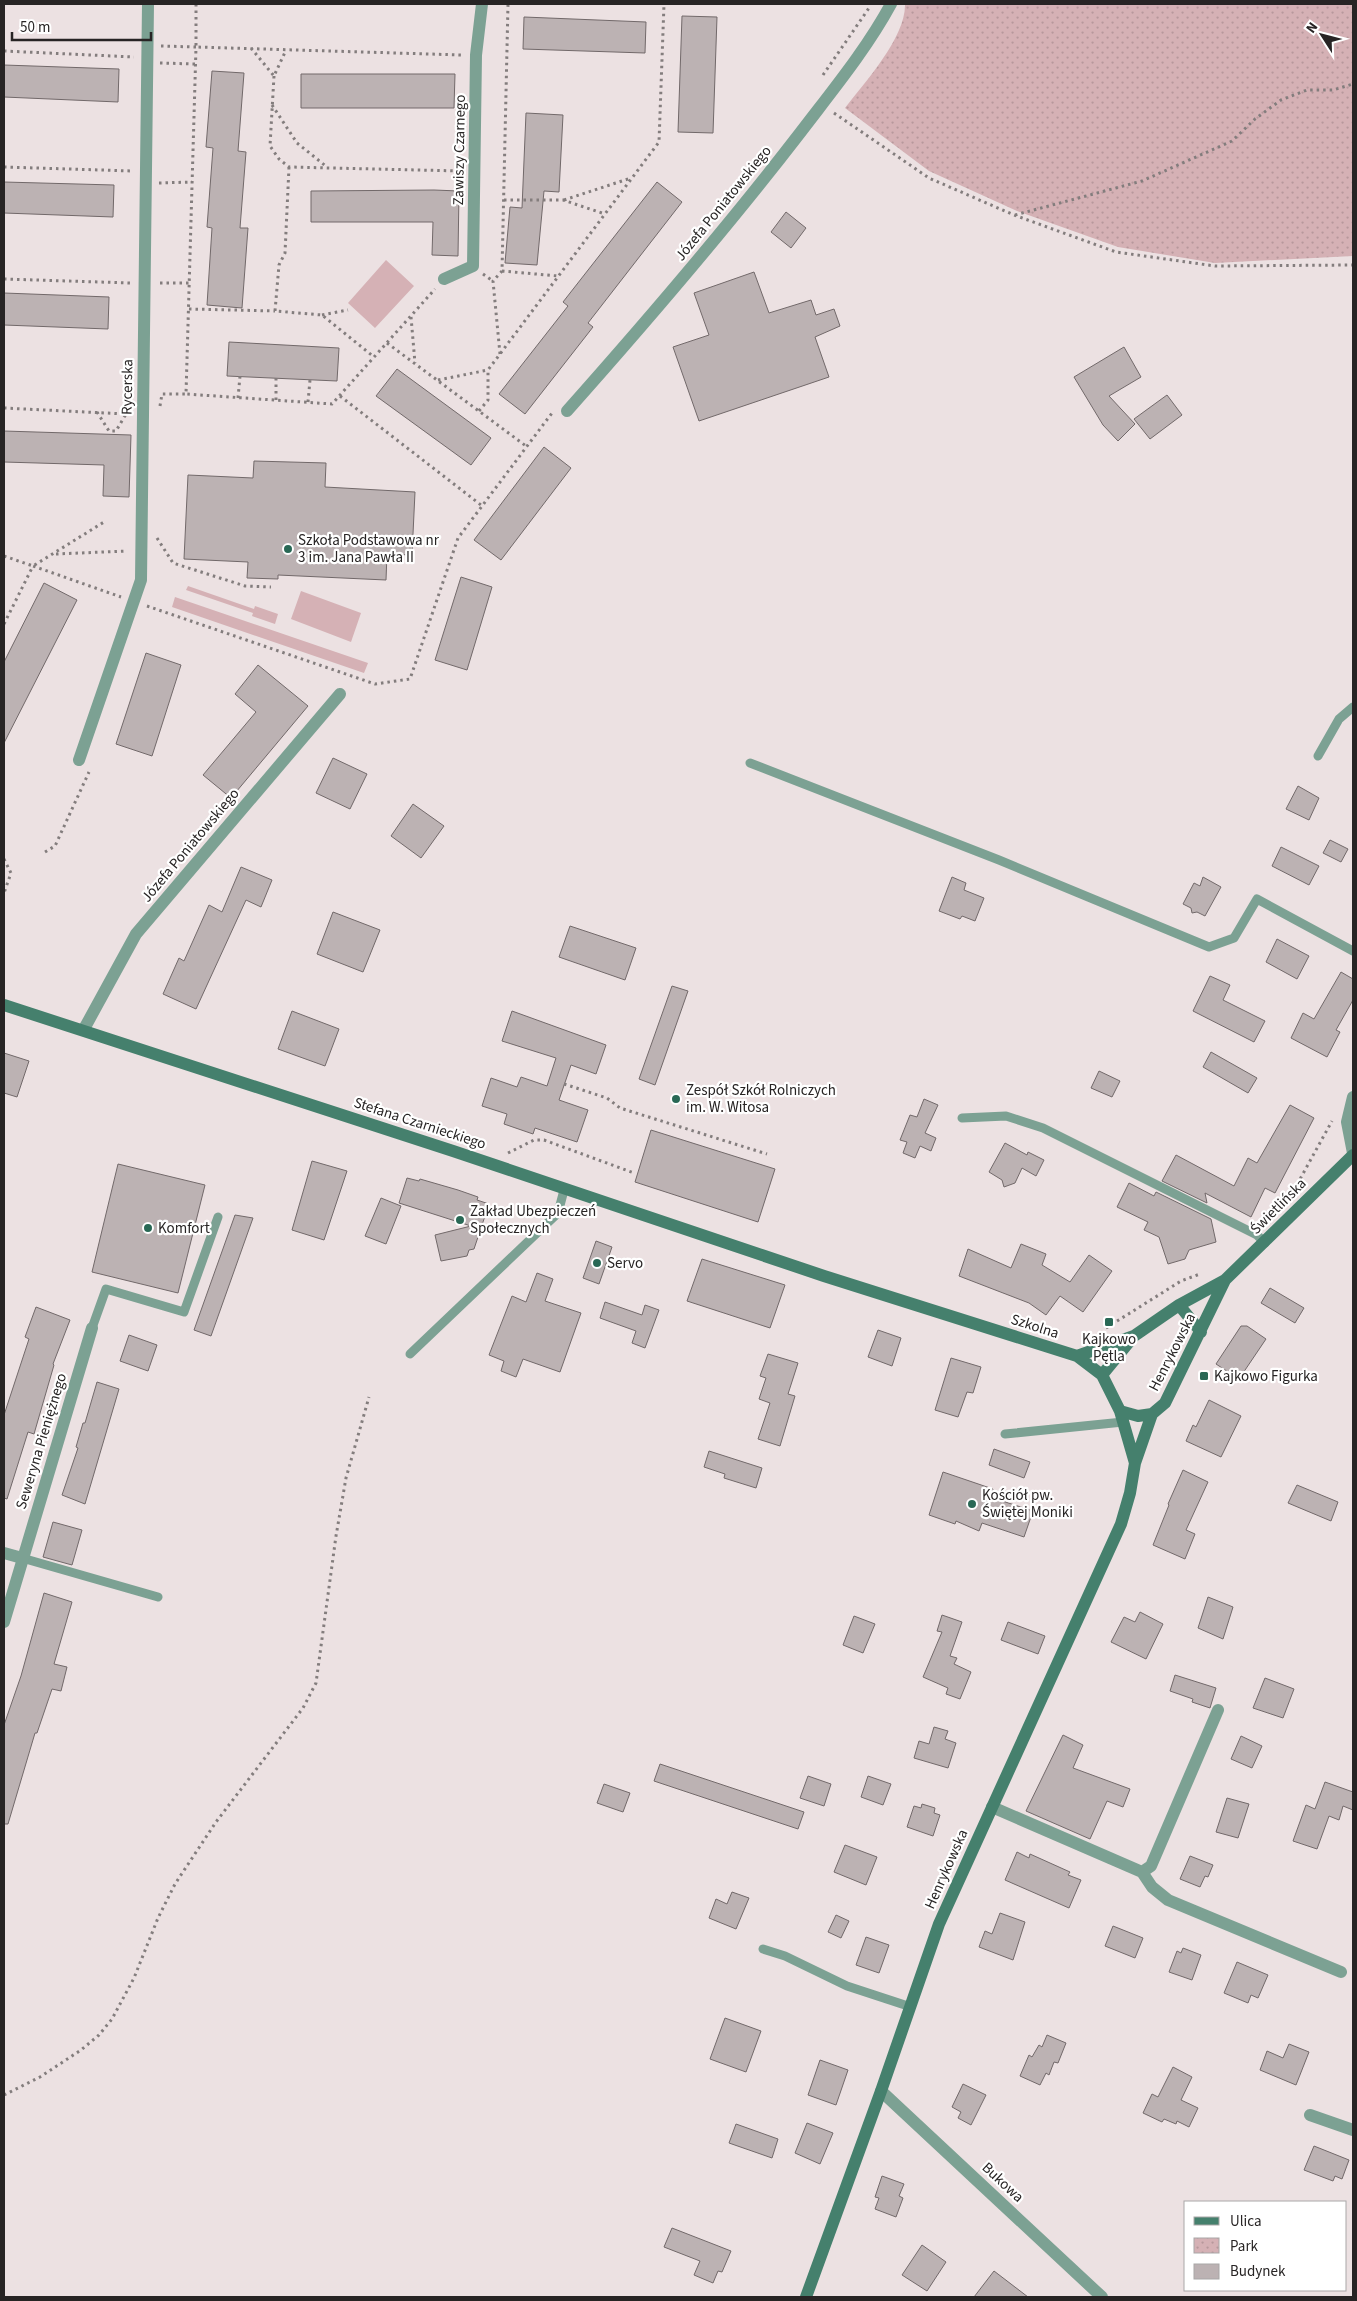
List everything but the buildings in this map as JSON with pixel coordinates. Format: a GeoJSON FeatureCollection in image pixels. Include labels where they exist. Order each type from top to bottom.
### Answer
{"type":"FeatureCollection","features":[{"type":"Feature","properties":{"kind":"street","name":"Rycerska"},"geometry":{"type":"LineString","coordinates":[[79,760],[141,580],[148,4]]}},
{"type":"Feature","properties":{"kind":"street","name":"Zawiszy Czarnego"},"geometry":{"type":"LineString","coordinates":[[444,279],[473,266],[476,172],[476,55],[482,4]]}},
{"type":"Feature","properties":{"kind":"street","name":"Józefa Poniatowskiego"},"geometry":{"type":"LineString","coordinates":[[561,410],[643,325],[744,206],[874,36],[891,4]]}},
{"type":"Feature","properties":{"kind":"street","name":"Józefa Poniatowskiego"},"geometry":{"type":"LineString","coordinates":[[84,1029],[136,934],[340,694]]}},
{"type":"Feature","properties":{"kind":"street","name":"Stefana Czarnieckiego"},"geometry":{"type":"LineString","coordinates":[[4,1005],[84,1029],[824,1276]]}},
{"type":"Feature","properties":{"kind":"street"},"geometry":{"type":"LineString","coordinates":[[1353,1097],[1346,1122],[1353,1154]]}},
{"type":"Feature","properties":{"kind":"street","name":"Świetlińska"},"geometry":{"type":"LineString","coordinates":[[1225,1280],[1265,1243],[1353,1154]]}},
{"type":"Feature","properties":{"kind":"street","name":"Szkolna"},"geometry":{"type":"LineString","coordinates":[[824,1276],[1077,1356]]}},
{"type":"Feature","properties":{"kind":"street"},"geometry":{"type":"LineString","coordinates":[[1077,1356],[1134,1336],[1179,1305],[1225,1280]]}},
{"type":"Feature","properties":{"kind":"street","name":"Henrykowska"},"geometry":{"type":"LineString","coordinates":[[806,2297],[940,1924],[1121,1524],[1130,1492],[1134,1463],[1152,1414],[1165,1403],[1225,1280]]}},
{"type":"Feature","properties":{"kind":"street"},"geometry":{"type":"LineString","coordinates":[[1179,1305],[1201,1332]]}},
{"type":"Feature","properties":{"kind":"street","name":"Seweryna Pieniężnego"},"geometry":{"type":"LineString","coordinates":[[4,1622],[92,1328]]}},
{"type":"Feature","properties":{"kind":"street"},"geometry":{"type":"LineString","coordinates":[[1102,1375],[1134,1336]]}},
{"type":"Feature","properties":{"kind":"street","name":"Henrykowska"},"geometry":{"type":"LineString","coordinates":[[1077,1356],[1102,1375],[1122,1416],[1134,1463]]}},
{"type":"Feature","properties":{"kind":"street"},"geometry":{"type":"LineString","coordinates":[[1122,1416],[1152,1414]]}},
{"type":"Feature","properties":{"kind":"street"},"geometry":{"type":"LineString","coordinates":[[4,1553],[22,1558]]}},
{"type":"Feature","properties":{"kind":"street"},"geometry":{"type":"LineString","coordinates":[[1142,1872],[1151,1866],[1218,1710]]}},
{"type":"Feature","properties":{"kind":"street"},"geometry":{"type":"LineString","coordinates":[[992,1807],[1142,1872],[1152,1887],[1168,1900],[1341,1972]]}},
{"type":"Feature","properties":{"kind":"street","name":"Bukowa"},"geometry":{"type":"LineString","coordinates":[[881,2091],[1102,2297]]}},
{"type":"Feature","properties":{"kind":"street"},"geometry":{"type":"LineString","coordinates":[[1310,2115],[1353,2130]]}},
{"type":"Feature","properties":{"kind":"lane"},"geometry":{"type":"LineString","coordinates":[[1318,756],[1339,719],[1353,707]]}},
{"type":"Feature","properties":{"kind":"lane"},"geometry":{"type":"LineString","coordinates":[[750,763],[999,860],[1209,947],[1234,938],[1257,899],[1353,951]]}},
{"type":"Feature","properties":{"kind":"lane"},"geometry":{"type":"LineString","coordinates":[[962,1118],[1006,1116],[1043,1128],[1257,1235],[1265,1243]]}},
{"type":"Feature","properties":{"kind":"lane"},"geometry":{"type":"LineString","coordinates":[[410,1354],[558,1213],[564,1190]]}},
{"type":"Feature","properties":{"kind":"lane"},"geometry":{"type":"LineString","coordinates":[[92,1328],[106,1289],[184,1312],[218,1217]]}},
{"type":"Feature","properties":{"kind":"lane"},"geometry":{"type":"LineString","coordinates":[[1005,1434],[1122,1416]]}},
{"type":"Feature","properties":{"kind":"lane"},"geometry":{"type":"LineString","coordinates":[[22,1558],[158,1597]]}},
{"type":"Feature","properties":{"kind":"lane"},"geometry":{"type":"LineString","coordinates":[[763,1949],[785,1956],[847,1986],[911,2007]]}},
{"type":"Feature","properties":{"kind":"path"},"geometry":{"type":"LineString","coordinates":[[186,394],[196,4]]}},
{"type":"Feature","properties":{"kind":"path"},"geometry":{"type":"LineString","coordinates":[[500,355],[493,281],[502,271],[508,4]]}},
{"type":"Feature","properties":{"kind":"path"},"geometry":{"type":"LineString","coordinates":[[479,411],[488,400],[488,370],[659,142],[664,4]]}},
{"type":"Feature","properties":{"kind":"path"},"geometry":{"type":"LineString","coordinates":[[147,56],[196,47],[476,55]]}},
{"type":"Feature","properties":{"kind":"path"},"geometry":{"type":"LineString","coordinates":[[251,48],[274,76]]}},
{"type":"Feature","properties":{"kind":"path"},"geometry":{"type":"LineString","coordinates":[[4,50],[147,56],[195,64]]}},
{"type":"Feature","properties":{"kind":"path"},"geometry":{"type":"LineString","coordinates":[[286,50],[274,76],[270,146],[279,159],[289,167],[476,172]]}},
{"type":"Feature","properties":{"kind":"path"},"geometry":{"type":"LineString","coordinates":[[1014,215],[1142,181],[1232,141],[1255,119],[1281,100],[1307,90],[1333,90],[1353,84]]}},
{"type":"Feature","properties":{"kind":"path"},"geometry":{"type":"LineString","coordinates":[[822,104],[929,178],[1014,215],[1116,252],[1215,266],[1352,265]]}},
{"type":"Feature","properties":{"kind":"path"},"geometry":{"type":"LineString","coordinates":[[272,105],[297,143],[327,168]]}},
{"type":"Feature","properties":{"kind":"path"},"geometry":{"type":"LineString","coordinates":[[4,167],[192,182]]}},
{"type":"Feature","properties":{"kind":"path"},"geometry":{"type":"LineString","coordinates":[[275,311],[279,265],[286,253],[289,167]]}},
{"type":"Feature","properties":{"kind":"path"},"geometry":{"type":"LineString","coordinates":[[504,200],[563,200],[632,178]]}},
{"type":"Feature","properties":{"kind":"path"},"geometry":{"type":"LineString","coordinates":[[563,200],[605,214]]}},
{"type":"Feature","properties":{"kind":"path"},"geometry":{"type":"LineString","coordinates":[[502,271],[558,276]]}},
{"type":"Feature","properties":{"kind":"path"},"geometry":{"type":"LineString","coordinates":[[4,279],[189,283]]}},
{"type":"Feature","properties":{"kind":"path"},"geometry":{"type":"LineString","coordinates":[[162,394],[332,404],[444,279]]}},
{"type":"Feature","properties":{"kind":"path"},"geometry":{"type":"LineString","coordinates":[[188,309],[275,311],[322,315],[348,310]]}},
{"type":"Feature","properties":{"kind":"path"},"geometry":{"type":"LineString","coordinates":[[322,315],[374,357]]}},
{"type":"Feature","properties":{"kind":"path"},"geometry":{"type":"LineString","coordinates":[[410,316],[415,364]]}},
{"type":"Feature","properties":{"kind":"path"},"geometry":{"type":"LineString","coordinates":[[387,343],[526,446]]}},
{"type":"Feature","properties":{"kind":"path"},"geometry":{"type":"LineString","coordinates":[[438,380],[488,370]]}},
{"type":"Feature","properties":{"kind":"path"},"geometry":{"type":"LineString","coordinates":[[238,398],[240,376]]}},
{"type":"Feature","properties":{"kind":"path"},"geometry":{"type":"LineString","coordinates":[[276,378],[276,400]]}},
{"type":"Feature","properties":{"kind":"path"},"geometry":{"type":"LineString","coordinates":[[308,402],[310,380]]}},
{"type":"Feature","properties":{"kind":"path"},"geometry":{"type":"LineString","coordinates":[[340,396],[481,505]]}},
{"type":"Feature","properties":{"kind":"path"},"geometry":{"type":"LineString","coordinates":[[4,408],[98,412],[126,414],[116,431],[109,431],[98,412]]}},
{"type":"Feature","properties":{"kind":"path"},"geometry":{"type":"LineString","coordinates":[[143,605],[375,684],[410,679],[458,538],[526,446],[561,410]]}},
{"type":"Feature","properties":{"kind":"path"},"geometry":{"type":"LineString","coordinates":[[4,624],[5,618],[33,566],[104,522]]}},
{"type":"Feature","properties":{"kind":"path"},"geometry":{"type":"LineString","coordinates":[[156,536],[173,563],[245,586],[270,587]]}},
{"type":"Feature","properties":{"kind":"path"},"geometry":{"type":"LineString","coordinates":[[54,554],[130,550]]}},
{"type":"Feature","properties":{"kind":"path"},"geometry":{"type":"LineString","coordinates":[[4,556],[124,598]]}},
{"type":"Feature","properties":{"kind":"path"},"geometry":{"type":"LineString","coordinates":[[45,852],[56,846],[93,764]]}},
{"type":"Feature","properties":{"kind":"path"},"geometry":{"type":"LineString","coordinates":[[4,859],[11,873],[4,893]]}},
{"type":"Feature","properties":{"kind":"path"},"geometry":{"type":"LineString","coordinates":[[564,1084],[607,1098],[620,1108],[767,1154]]}},
{"type":"Feature","properties":{"kind":"path"},"geometry":{"type":"LineString","coordinates":[[1293,1192],[1331,1121],[1346,1122]]}},
{"type":"Feature","properties":{"kind":"path"},"geometry":{"type":"LineString","coordinates":[[511,1158],[503,1155],[534,1140],[544,1140],[634,1173]]}},
{"type":"Feature","properties":{"kind":"path"},"geometry":{"type":"LineString","coordinates":[[1103,1329],[1182,1281],[1208,1272]]}},
{"type":"Feature","properties":{"kind":"path"},"geometry":{"type":"LineString","coordinates":[[4,2095],[67,2060],[99,2035],[112,2019],[134,1978],[158,1918],[175,1884],[216,1822],[303,1708],[316,1683],[337,1526],[346,1478],[369,1397]]}},
{"type":"Feature","properties":{"kind":"green space"},"geometry":{"type":"Polygon","coordinates":[[[905,4],[1353,4],[1353,256],[1215,263],[1118,247],[1017,211],[929,171],[845,108],[892,45],[904,17],[905,4]]]}},
{"type":"Feature","properties":{"kind":"green space"},"geometry":{"type":"Polygon","coordinates":[[[386,260],[414,286],[375,328],[348,303],[386,260]]]}},
{"type":"Feature","properties":{"kind":"green space"},"geometry":{"type":"Polygon","coordinates":[[[188,586],[254,609],[255,606],[278,614],[275,624],[252,616],[253,613],[186,590],[188,586]]]}},
{"type":"Feature","properties":{"kind":"green space"},"geometry":{"type":"Polygon","coordinates":[[[301,591],[361,613],[351,642],[291,619],[301,591]]]}},
{"type":"Feature","properties":{"kind":"green space"},"geometry":{"type":"Polygon","coordinates":[[[175,597],[368,663],[364,673],[172,607],[175,597]]]}},
{"type":"Feature","properties":{"kind":"place","name":"Szkoła Podstawowa nr 3 im. Jana Pawła II"},"geometry":{"type":"Point","coordinates":[288,549]}},
{"type":"Feature","properties":{"kind":"place","name":"Zespół Szkół Rolniczych im. W. Witosa"},"geometry":{"type":"Point","coordinates":[676,1099]}},
{"type":"Feature","properties":{"kind":"place","name":"Zakład Ubezpieczeń Społecznych"},"geometry":{"type":"Point","coordinates":[460,1220]}},
{"type":"Feature","properties":{"kind":"place","name":"Komfort"},"geometry":{"type":"Point","coordinates":[148,1228]}},
{"type":"Feature","properties":{"kind":"place","name":"Servo"},"geometry":{"type":"Point","coordinates":[597,1263]}},
{"type":"Feature","properties":{"kind":"place","name":"Kajkowo Pętla"},"geometry":{"type":"Point","coordinates":[1109,1322]}},
{"type":"Feature","properties":{"kind":"place","name":"Kajkowo Figurka"},"geometry":{"type":"Point","coordinates":[1204,1376]}},
{"type":"Feature","properties":{"kind":"place","name":"Kościół pw. Świętej Moniki"},"geometry":{"type":"Point","coordinates":[972,1504]}}]}
